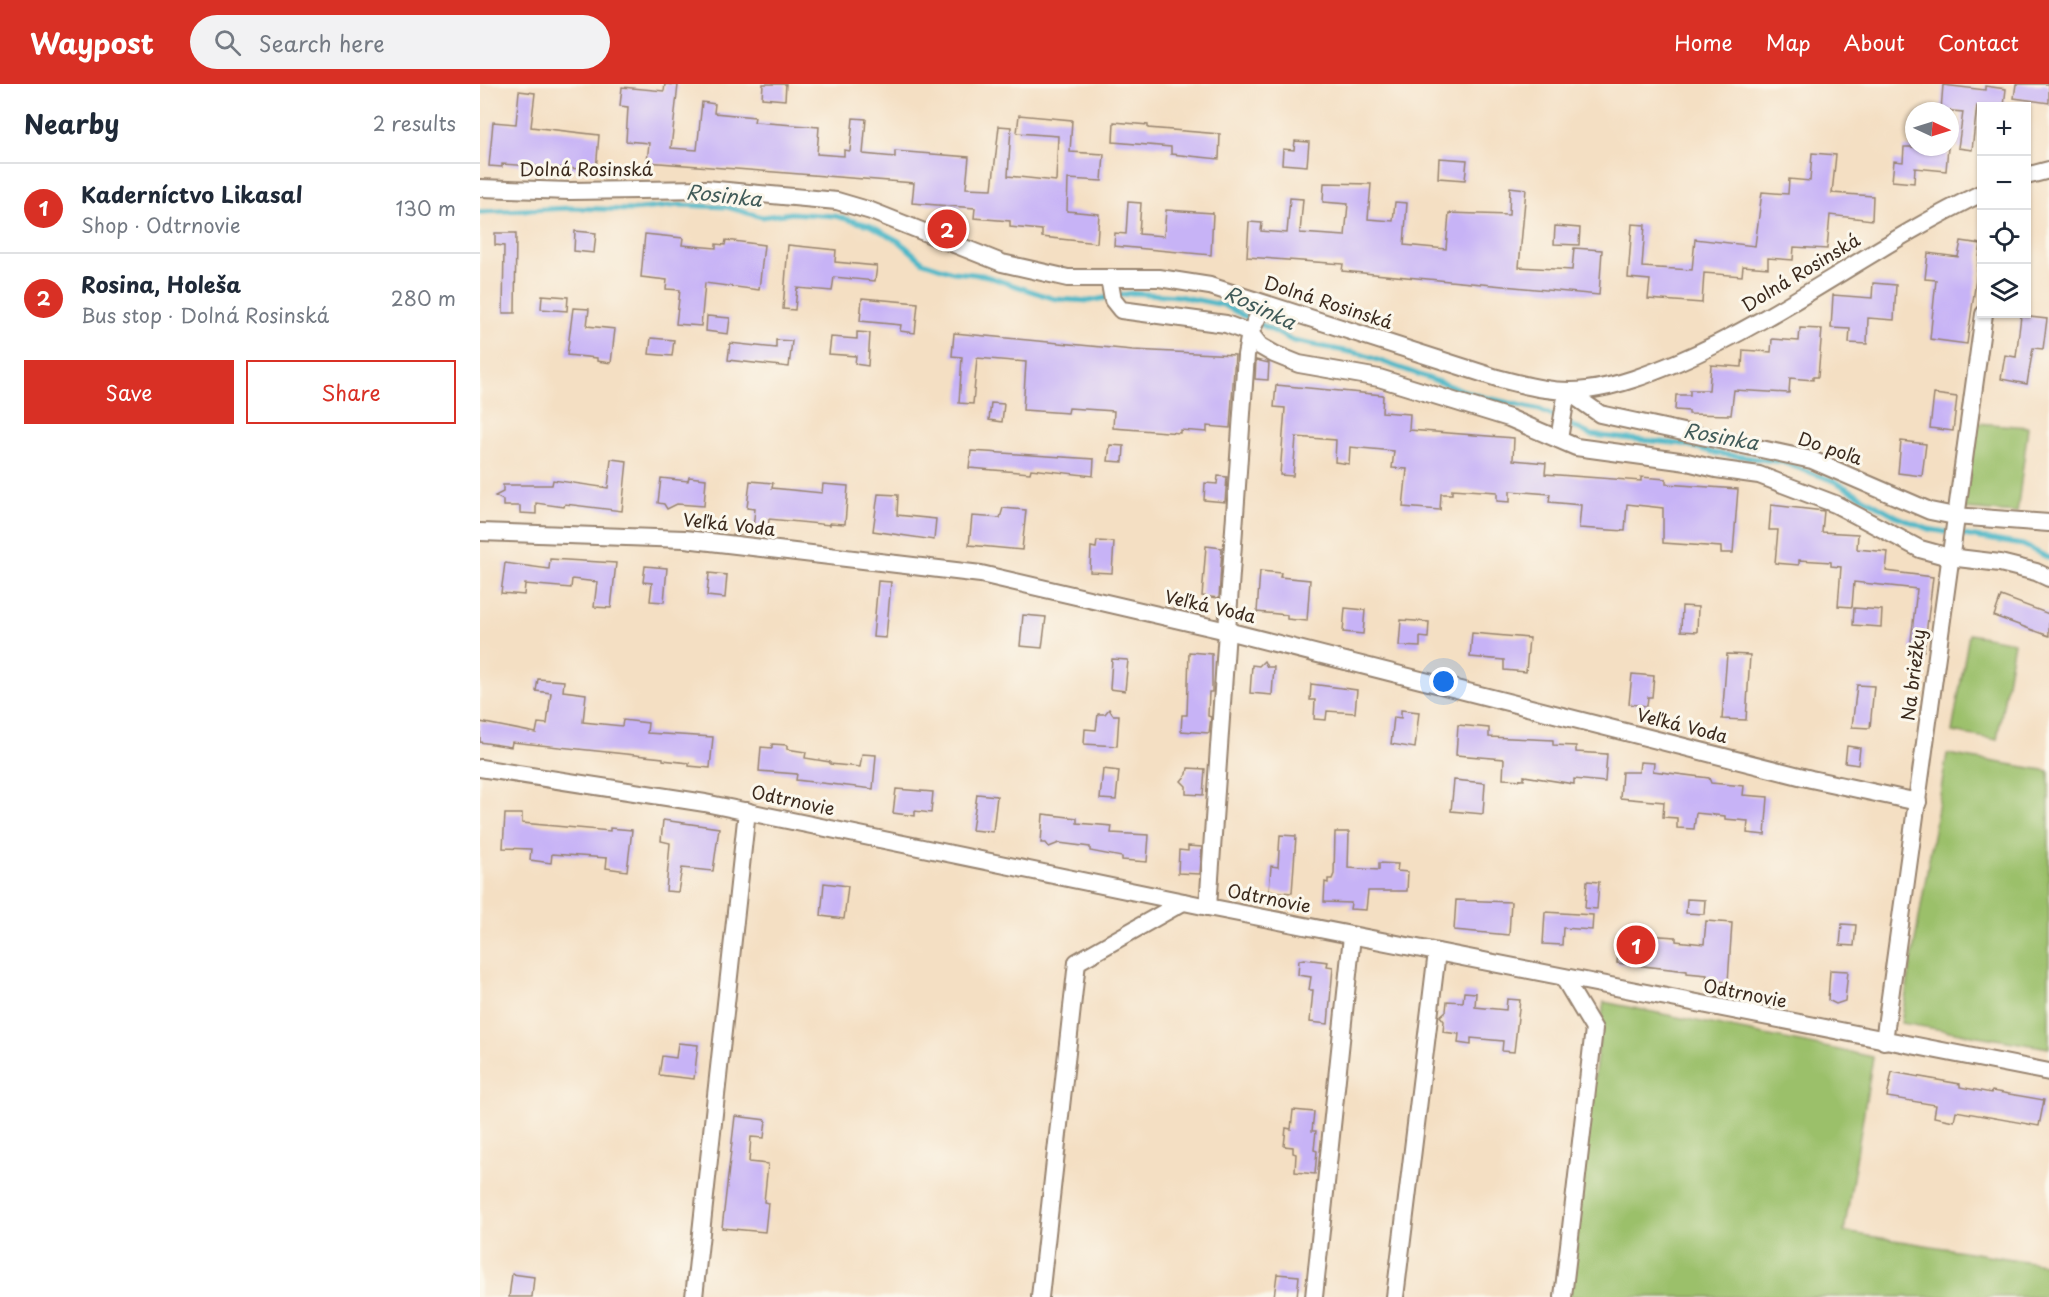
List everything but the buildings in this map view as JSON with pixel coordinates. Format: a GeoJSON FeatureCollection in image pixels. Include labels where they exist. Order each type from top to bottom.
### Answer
{"type":"FeatureCollection","features":[{"type":"Feature","properties":{"kind":"street"},"geometry":{"type":"LineString","coordinates":[[2031,175],[2049,170]]}},
{"type":"Feature","properties":{"kind":"street","name":"Dolná Rosinská"},"geometry":{"type":"LineString","coordinates":[[480,188],[570,191],[706,189],[821,199],[871,211],[1002,263],[1111,290],[1159,278],[1188,282],[1257,320],[1540,389],[1567,391],[1607,387],[1697,354],[1762,320],[1916,228],[1977,196]]}},
{"type":"Feature","properties":{"kind":"street"},"geometry":{"type":"LineString","coordinates":[[1111,290],[1121,310],[1226,324],[1257,320]]}},
{"type":"Feature","properties":{"kind":"street","name":"Na briežky"},"geometry":{"type":"LineString","coordinates":[[1884,1041],[1983,318]]}},
{"type":"Feature","properties":{"kind":"street"},"geometry":{"type":"LineString","coordinates":[[1257,320],[1260,346],[1299,364],[1379,378],[1509,418],[1561,429],[1597,451],[1687,462],[1780,482],[1835,504],[1920,549],[1952,536],[2000,563],[2036,572],[2049,579]]}},
{"type":"Feature","properties":{"kind":"street"},"geometry":{"type":"LineString","coordinates":[[1208,907],[1246,355],[1257,320]]}},
{"type":"Feature","properties":{"kind":"street"},"geometry":{"type":"LineString","coordinates":[[1561,429],[1567,391]]}},
{"type":"Feature","properties":{"kind":"street","name":"Do poľa"},"geometry":{"type":"LineString","coordinates":[[1567,391],[1600,414],[1812,460],[1907,503],[1952,536],[2049,523]]}},
{"type":"Feature","properties":{"kind":"street","name":"Veľká Voda"},"geometry":{"type":"LineString","coordinates":[[480,532],[685,539],[981,574],[1227,631],[1810,779],[1918,802]]}},
{"type":"Feature","properties":{"kind":"street","name":"Odtrnovie"},"geometry":{"type":"LineString","coordinates":[[480,768],[747,811],[1183,902],[2049,1072]]}},
{"type":"Feature","properties":{"kind":"street"},"geometry":{"type":"LineString","coordinates":[[694,1297],[747,811]]}},
{"type":"Feature","properties":{"kind":"street"},"geometry":{"type":"LineString","coordinates":[[1040,1297],[1077,962],[1183,902]]}},
{"type":"Feature","properties":{"kind":"street"},"geometry":{"type":"LineString","coordinates":[[1314,1297],[1353,936]]}},
{"type":"Feature","properties":{"kind":"street"},"geometry":{"type":"LineString","coordinates":[[1395,1297],[1437,952]]}},
{"type":"Feature","properties":{"kind":"street"},"geometry":{"type":"LineString","coordinates":[[1563,977],[1594,1029],[1563,1297]]}},
{"type":"Feature","properties":{"kind":"green space"},"geometry":{"type":"Polygon","coordinates":[[[1976,423],[2028,427],[2017,513],[1964,509],[1976,423]]]}},
{"type":"Feature","properties":{"kind":"green space"},"geometry":{"type":"Polygon","coordinates":[[[1969,634],[2014,642],[1997,740],[1952,732],[1969,634]]]}},
{"type":"Feature","properties":{"kind":"green space"},"geometry":{"type":"Polygon","coordinates":[[[1947,754],[2049,771],[2049,1048],[1901,1023],[1947,754]]]}},
{"type":"Feature","properties":{"kind":"green space"},"geometry":{"type":"Polygon","coordinates":[[[1604,1002],[1873,1057],[1844,1232],[2049,1265],[2049,1297],[1566,1297],[1604,1002]]]}},
{"type":"Feature","properties":{"kind":"waterway","name":"Rosinka"},"geometry":{"type":"LineString","coordinates":[[480,212],[571,208],[632,210],[680,205],[727,207],[762,217],[791,213],[835,216],[869,225],[899,241],[923,262],[953,272],[983,275],[1055,299],[1089,301],[1132,293],[1178,296],[1223,305],[1293,341],[1361,354],[1479,396],[1540,410],[1591,435],[1682,444],[1715,453],[1781,462],[1834,481],[1896,516],[1928,529],[2023,545],[2049,558]]}},
{"type":"Feature","properties":{"kind":"place","name":"Rosina, Holeša"},"geometry":{"type":"Point","coordinates":[947,229]}},
{"type":"Feature","properties":{"kind":"place","name":"Kaderníctvo Likasal"},"geometry":{"type":"Point","coordinates":[1636,945]}}]}
